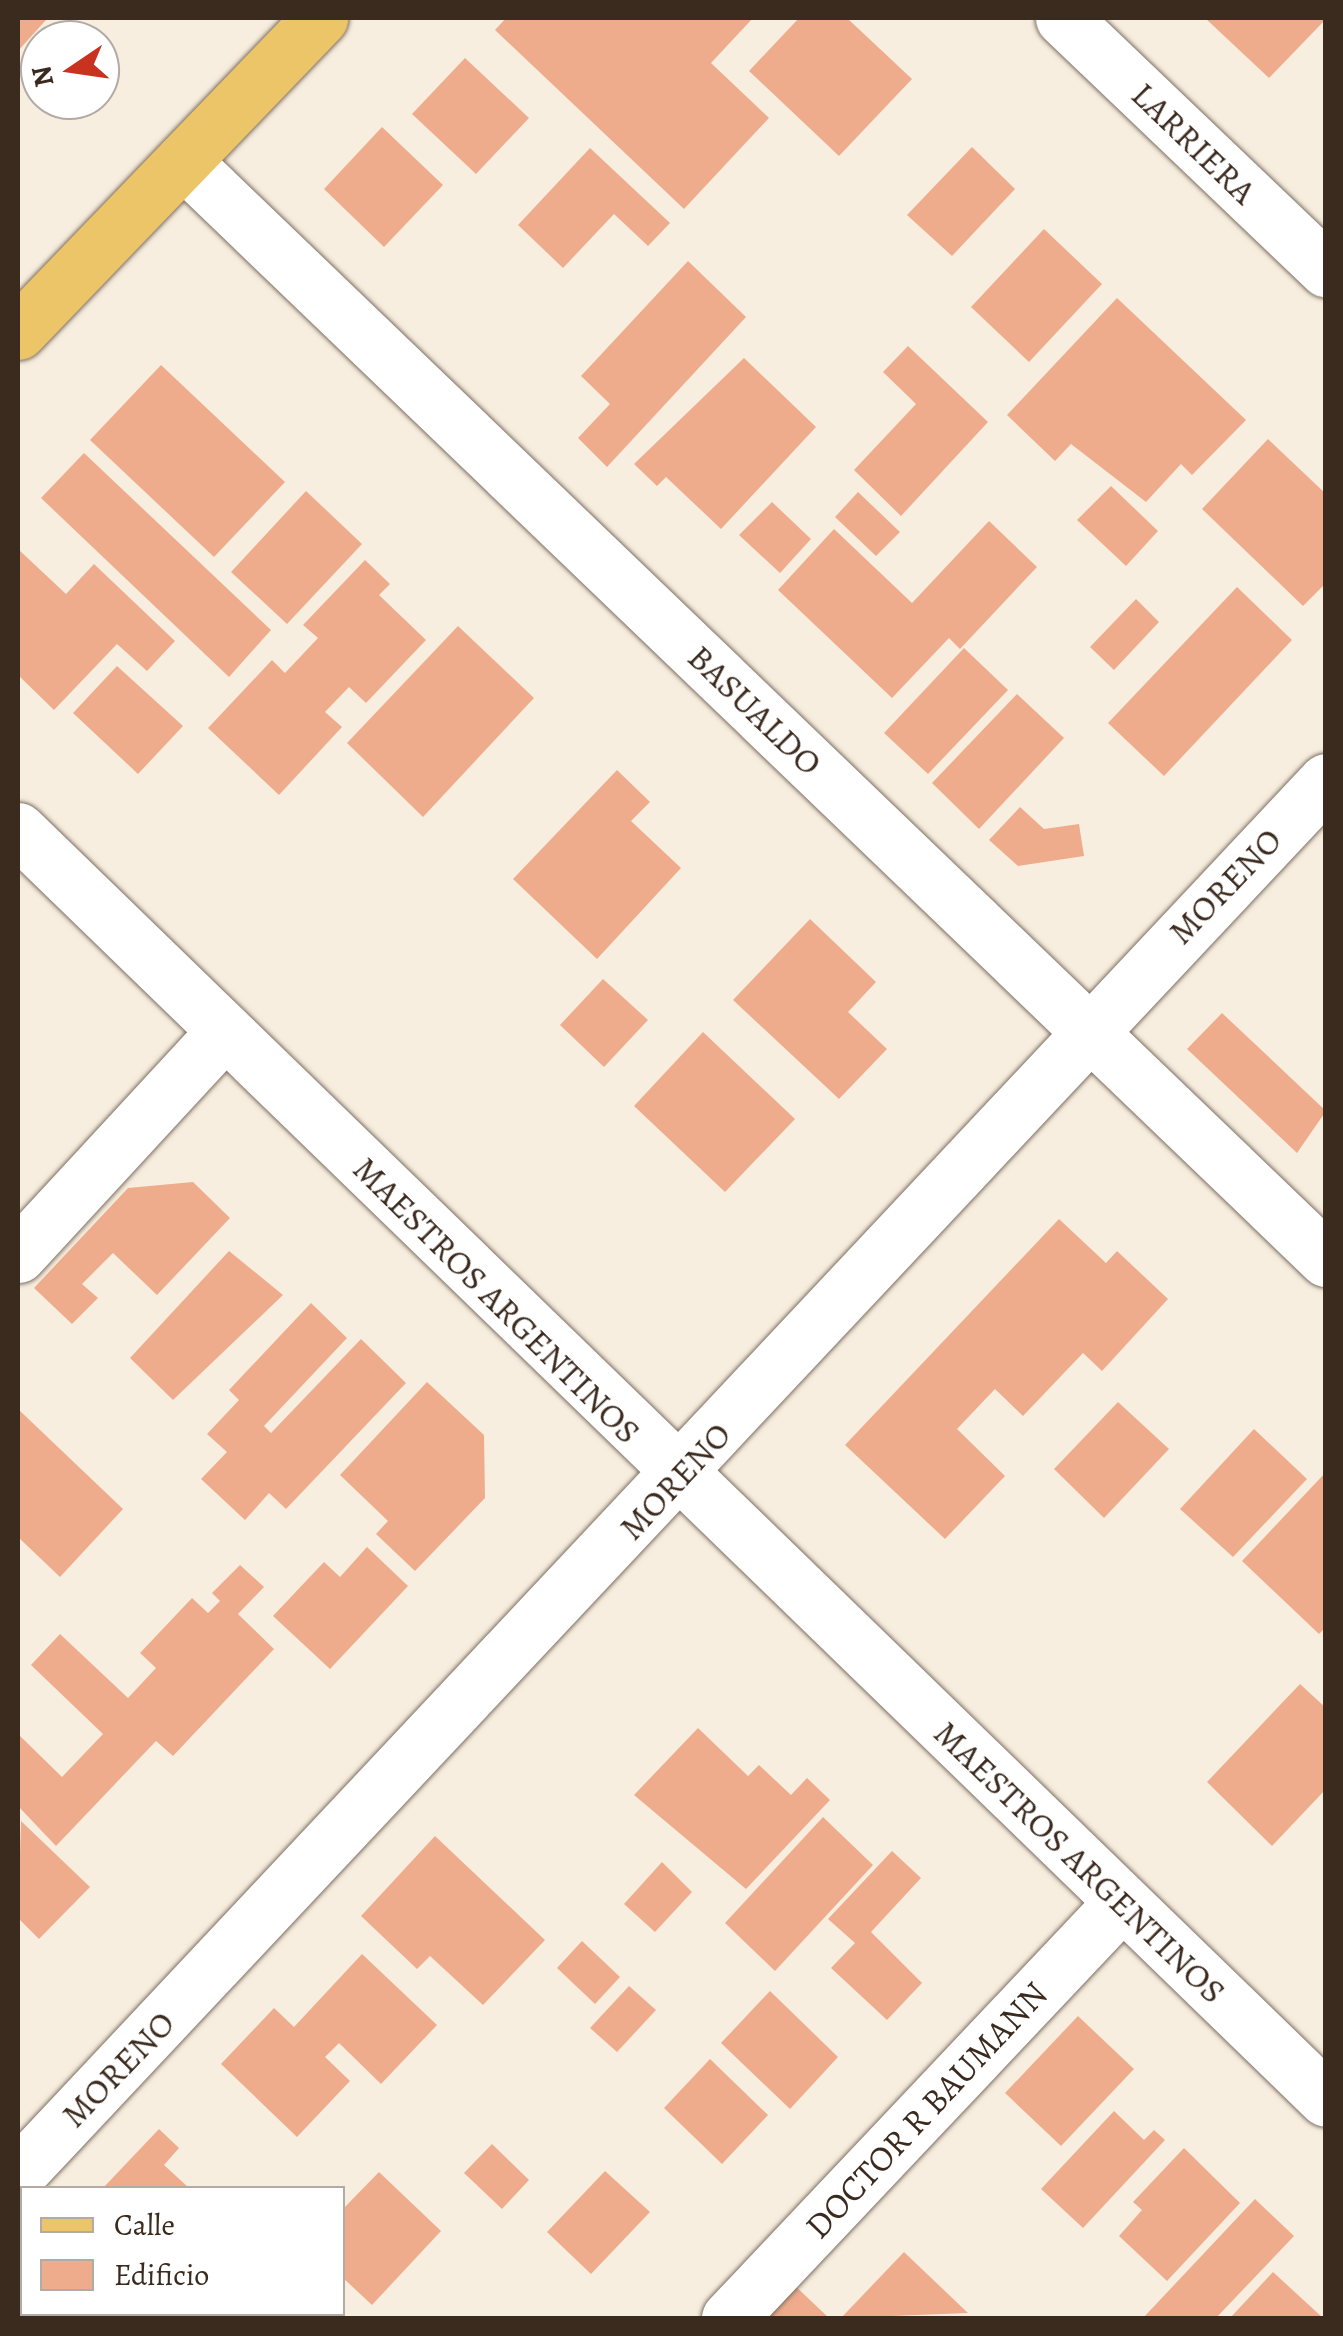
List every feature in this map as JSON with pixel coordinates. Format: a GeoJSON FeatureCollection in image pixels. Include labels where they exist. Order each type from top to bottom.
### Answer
{"type":"FeatureCollection","features":[{"type":"Feature","properties":{"kind":"main road"},"geometry":{"type":"LineString","coordinates":[[18,332],[320,18]]}},
{"type":"Feature","properties":{"kind":"street","name":"LARRIERA"},"geometry":{"type":"LineString","coordinates":[[1063,18],[1326,270]]}},
{"type":"Feature","properties":{"kind":"street","name":"BASUALDO"},"geometry":{"type":"LineString","coordinates":[[182,161],[1326,1259]]}},
{"type":"Feature","properties":{"kind":"street","name":"MORENO"},"geometry":{"type":"LineString","coordinates":[[18,2174],[678,1479],[1088,1029],[1326,781]]}},
{"type":"Feature","properties":{"kind":"street","name":"MAESTROS ARGENTINOS"},"geometry":{"type":"LineString","coordinates":[[18,830],[678,1479],[1326,2098]]}},
{"type":"Feature","properties":{"kind":"street"},"geometry":{"type":"LineString","coordinates":[[18,1255],[225,1031]]}},
{"type":"Feature","properties":{"kind":"street","name":"DOCTOR R BAUMANN"},"geometry":{"type":"LineString","coordinates":[[729,2318],[1122,1902]]}},
{"type":"Feature","properties":{"kind":"building"},"geometry":{"type":"Polygon","coordinates":[[[18,18],[46,20],[20,20],[18,51],[18,18]]]}},
{"type":"Feature","properties":{"kind":"building"},"geometry":{"type":"Polygon","coordinates":[[[506,18],[753,18],[711,63],[769,118],[684,209],[495,30],[506,18]]]}},
{"type":"Feature","properties":{"kind":"building"},"geometry":{"type":"Polygon","coordinates":[[[799,18],[847,18],[912,79],[839,156],[749,71],[799,18]]]}},
{"type":"Feature","properties":{"kind":"building"},"geometry":{"type":"Polygon","coordinates":[[[1205,18],[1326,18],[1326,19],[1269,78],[1205,18]]]}},
{"type":"Feature","properties":{"kind":"building"},"geometry":{"type":"Polygon","coordinates":[[[465,58],[529,118],[476,174],[412,114],[465,58]]]}},
{"type":"Feature","properties":{"kind":"building"},"geometry":{"type":"Polygon","coordinates":[[[382,127],[443,185],[384,247],[324,189],[382,127]]]}},
{"type":"Feature","properties":{"kind":"building"},"geometry":{"type":"Polygon","coordinates":[[[972,147],[1015,189],[952,256],[907,215],[972,147]]]}},
{"type":"Feature","properties":{"kind":"building"},"geometry":{"type":"Polygon","coordinates":[[[590,148],[670,223],[648,246],[614,214],[563,268],[518,225],[590,148]]]}},
{"type":"Feature","properties":{"kind":"building"},"geometry":{"type":"Polygon","coordinates":[[[1044,229],[1102,284],[1029,362],[971,307],[1044,229]]]}},
{"type":"Feature","properties":{"kind":"building"},"geometry":{"type":"Polygon","coordinates":[[[688,261],[746,317],[607,467],[578,438],[610,404],[581,376],[688,261]]]}},
{"type":"Feature","properties":{"kind":"building"},"geometry":{"type":"Polygon","coordinates":[[[1117,298],[1246,420],[1192,475],[1181,464],[1146,502],[1071,444],[1055,461],[1007,415],[1117,298]]]}},
{"type":"Feature","properties":{"kind":"building"},"geometry":{"type":"Polygon","coordinates":[[[908,346],[988,422],[901,516],[854,470],[916,404],[883,372],[908,346]]]}},
{"type":"Feature","properties":{"kind":"building"},"geometry":{"type":"Polygon","coordinates":[[[744,358],[816,427],[721,529],[666,477],[657,486],[634,464],[744,358]]]}},
{"type":"Feature","properties":{"kind":"building"},"geometry":{"type":"Polygon","coordinates":[[[161,365],[285,482],[214,557],[90,440],[161,365]]]}},
{"type":"Feature","properties":{"kind":"building"},"geometry":{"type":"Polygon","coordinates":[[[1268,439],[1326,494],[1326,583],[1303,606],[1202,509],[1268,439]]]}},
{"type":"Feature","properties":{"kind":"building"},"geometry":{"type":"Polygon","coordinates":[[[84,453],[271,630],[229,677],[41,498],[84,453]]]}},
{"type":"Feature","properties":{"kind":"building"},"geometry":{"type":"Polygon","coordinates":[[[1111,486],[1158,531],[1126,566],[1077,520],[1111,486]]]}},
{"type":"Feature","properties":{"kind":"building"},"geometry":{"type":"Polygon","coordinates":[[[306,491],[362,544],[287,624],[231,572],[306,491]]]}},
{"type":"Feature","properties":{"kind":"building"},"geometry":{"type":"Polygon","coordinates":[[[858,492],[900,532],[876,556],[835,517],[858,492]]]}},
{"type":"Feature","properties":{"kind":"building"},"geometry":{"type":"Polygon","coordinates":[[[772,502],[811,539],[780,573],[739,535],[772,502]]]}},
{"type":"Feature","properties":{"kind":"building"},"geometry":{"type":"Polygon","coordinates":[[[989,521],[1037,567],[960,649],[949,638],[892,698],[778,590],[834,529],[912,603],[989,521]]]}},
{"type":"Feature","properties":{"kind":"building"},"geometry":{"type":"Polygon","coordinates":[[[18,549],[66,594],[94,564],[175,641],[147,671],[117,644],[54,710],[18,675],[18,549]]]}},
{"type":"Feature","properties":{"kind":"building"},"geometry":{"type":"Polygon","coordinates":[[[365,560],[390,584],[379,595],[426,640],[366,703],[349,687],[325,712],[342,727],[279,795],[208,728],[272,660],[285,673],[318,638],[303,625],[365,560]]]}},
{"type":"Feature","properties":{"kind":"building"},"geometry":{"type":"Polygon","coordinates":[[[1237,587],[1292,640],[1164,776],[1108,723],[1237,587]]]}},
{"type":"Feature","properties":{"kind":"building"},"geometry":{"type":"Polygon","coordinates":[[[1136,599],[1159,622],[1114,670],[1090,647],[1136,599]]]}},
{"type":"Feature","properties":{"kind":"building"},"geometry":{"type":"Polygon","coordinates":[[[458,626],[534,698],[423,817],[347,743],[458,626]]]}},
{"type":"Feature","properties":{"kind":"building"},"geometry":{"type":"Polygon","coordinates":[[[964,648],[1008,690],[928,774],[884,733],[964,648]]]}},
{"type":"Feature","properties":{"kind":"building"},"geometry":{"type":"Polygon","coordinates":[[[117,666],[183,726],[138,774],[73,713],[117,666]]]}},
{"type":"Feature","properties":{"kind":"building"},"geometry":{"type":"Polygon","coordinates":[[[1017,694],[1064,738],[979,829],[932,783],[1017,694]]]}},
{"type":"Feature","properties":{"kind":"building"},"geometry":{"type":"Polygon","coordinates":[[[617,770],[650,802],[631,821],[681,868],[597,959],[513,879],[617,770]]]}},
{"type":"Feature","properties":{"kind":"building"},"geometry":{"type":"Polygon","coordinates":[[[1020,807],[1044,829],[1079,824],[1084,856],[1018,866],[989,840],[1020,807]]]}},
{"type":"Feature","properties":{"kind":"building"},"geometry":{"type":"Polygon","coordinates":[[[810,919],[876,982],[848,1012],[887,1049],[839,1099],[733,1000],[810,919]]]}},
{"type":"Feature","properties":{"kind":"building"},"geometry":{"type":"Polygon","coordinates":[[[603,979],[648,1020],[604,1067],[560,1025],[603,979]]]}},
{"type":"Feature","properties":{"kind":"building"},"geometry":{"type":"Polygon","coordinates":[[[1222,1013],[1326,1111],[1297,1153],[1187,1049],[1222,1013]]]}},
{"type":"Feature","properties":{"kind":"building"},"geometry":{"type":"Polygon","coordinates":[[[703,1032],[795,1119],[725,1192],[634,1106],[703,1032]]]}},
{"type":"Feature","properties":{"kind":"building"},"geometry":{"type":"Polygon","coordinates":[[[193,1182],[230,1218],[157,1295],[113,1253],[82,1284],[98,1298],[72,1324],[34,1288],[128,1188],[193,1182]]]}},
{"type":"Feature","properties":{"kind":"building"},"geometry":{"type":"Polygon","coordinates":[[[1059,1219],[1106,1263],[1117,1251],[1168,1299],[1102,1371],[1083,1353],[1023,1416],[995,1389],[957,1429],[1005,1476],[945,1539],[845,1445],[1059,1219]]]}},
{"type":"Feature","properties":{"kind":"building"},"geometry":{"type":"Polygon","coordinates":[[[229,1251],[283,1295],[173,1400],[130,1358],[229,1251]]]}},
{"type":"Feature","properties":{"kind":"building"},"geometry":{"type":"Polygon","coordinates":[[[311,1303],[347,1338],[264,1426],[271,1433],[361,1339],[406,1383],[286,1509],[269,1493],[245,1520],[201,1479],[227,1452],[207,1434],[239,1400],[229,1390],[311,1303]]]}},
{"type":"Feature","properties":{"kind":"building"},"geometry":{"type":"Polygon","coordinates":[[[427,1382],[484,1435],[485,1498],[415,1571],[376,1534],[388,1521],[340,1475],[427,1382]]]}},
{"type":"Feature","properties":{"kind":"building"},"geometry":{"type":"Polygon","coordinates":[[[1118,1402],[1169,1449],[1104,1518],[1054,1469],[1118,1402]]]}},
{"type":"Feature","properties":{"kind":"building"},"geometry":{"type":"Polygon","coordinates":[[[18,1409],[123,1509],[60,1577],[18,1537],[18,1409]]]}},
{"type":"Feature","properties":{"kind":"building"},"geometry":{"type":"Polygon","coordinates":[[[1254,1429],[1307,1479],[1233,1557],[1180,1509],[1254,1429]]]}},
{"type":"Feature","properties":{"kind":"building"},"geometry":{"type":"Polygon","coordinates":[[[1326,1472],[1326,1627],[1319,1634],[1242,1561],[1326,1472]]]}},
{"type":"Feature","properties":{"kind":"building"},"geometry":{"type":"Polygon","coordinates":[[[367,1547],[408,1586],[330,1669],[273,1616],[324,1562],[340,1577],[367,1547]]]}},
{"type":"Feature","properties":{"kind":"building"},"geometry":{"type":"Polygon","coordinates":[[[240,1565],[264,1587],[238,1614],[274,1649],[173,1756],[156,1741],[56,1846],[18,1806],[18,1734],[62,1777],[103,1734],[31,1665],[60,1634],[128,1698],[156,1668],[140,1653],[192,1598],[208,1613],[220,1601],[212,1593],[240,1565]]]}},
{"type":"Feature","properties":{"kind":"building"},"geometry":{"type":"Polygon","coordinates":[[[1300,1684],[1326,1708],[1326,1789],[1272,1846],[1207,1782],[1300,1684]]]}},
{"type":"Feature","properties":{"kind":"building"},"geometry":{"type":"Polygon","coordinates":[[[698,1728],[748,1776],[759,1765],[791,1795],[807,1778],[830,1800],[746,1889],[634,1795],[698,1728]]]}},
{"type":"Feature","properties":{"kind":"building"},"geometry":{"type":"Polygon","coordinates":[[[823,1817],[873,1865],[775,1971],[725,1923],[823,1817]]]}},
{"type":"Feature","properties":{"kind":"building"},"geometry":{"type":"Polygon","coordinates":[[[21,1821],[90,1887],[39,1939],[18,1918],[21,1821]]]}},
{"type":"Feature","properties":{"kind":"building"},"geometry":{"type":"Polygon","coordinates":[[[435,1836],[545,1940],[483,2005],[430,1956],[417,1969],[361,1916],[435,1836]]]}},
{"type":"Feature","properties":{"kind":"building"},"geometry":{"type":"Polygon","coordinates":[[[892,1851],[921,1878],[871,1932],[922,1983],[887,2020],[831,1968],[855,1943],[828,1919],[892,1851]]]}},
{"type":"Feature","properties":{"kind":"building"},"geometry":{"type":"Polygon","coordinates":[[[662,1862],[692,1892],[655,1932],[624,1904],[662,1862]]]}},
{"type":"Feature","properties":{"kind":"building"},"geometry":{"type":"Polygon","coordinates":[[[582,1941],[620,1977],[595,2004],[557,1968],[582,1941]]]}},
{"type":"Feature","properties":{"kind":"building"},"geometry":{"type":"Polygon","coordinates":[[[362,1954],[437,2025],[381,2084],[339,2043],[325,2057],[350,2081],[297,2137],[221,2064],[274,2008],[294,2027],[362,1954]]]}},
{"type":"Feature","properties":{"kind":"building"},"geometry":{"type":"Polygon","coordinates":[[[629,1986],[656,2010],[617,2052],[590,2028],[629,1986]]]}},
{"type":"Feature","properties":{"kind":"building"},"geometry":{"type":"Polygon","coordinates":[[[770,1991],[838,2057],[790,2109],[721,2043],[770,1991]]]}},
{"type":"Feature","properties":{"kind":"building"},"geometry":{"type":"Polygon","coordinates":[[[1078,2016],[1134,2069],[1061,2146],[1005,2093],[1078,2016]]]}},
{"type":"Feature","properties":{"kind":"building"},"geometry":{"type":"Polygon","coordinates":[[[710,2059],[768,2115],[722,2164],[664,2108],[710,2059]]]}},
{"type":"Feature","properties":{"kind":"building"},"geometry":{"type":"Polygon","coordinates":[[[1114,2111],[1144,2140],[1154,2130],[1165,2140],[1083,2228],[1041,2189],[1114,2111]]]}},
{"type":"Feature","properties":{"kind":"building"},"geometry":{"type":"Polygon","coordinates":[[[159,2129],[179,2148],[164,2165],[187,2186],[105,2186],[159,2129]]]}},
{"type":"Feature","properties":{"kind":"building"},"geometry":{"type":"Polygon","coordinates":[[[492,2144],[529,2180],[502,2209],[464,2173],[492,2144]]]}},
{"type":"Feature","properties":{"kind":"building"},"geometry":{"type":"Polygon","coordinates":[[[1184,2148],[1240,2203],[1167,2281],[1119,2236],[1142,2210],[1133,2202],[1184,2148]]]}},
{"type":"Feature","properties":{"kind":"building"},"geometry":{"type":"Polygon","coordinates":[[[605,2171],[650,2212],[591,2274],[547,2232],[605,2171]]]}},
{"type":"Feature","properties":{"kind":"building"},"geometry":{"type":"Polygon","coordinates":[[[379,2172],[441,2231],[372,2305],[345,2280],[345,2207],[379,2172]]]}},
{"type":"Feature","properties":{"kind":"building"},"geometry":{"type":"Polygon","coordinates":[[[1255,2199],[1294,2236],[1216,2318],[1143,2318],[1255,2199]]]}},
{"type":"Feature","properties":{"kind":"building"},"geometry":{"type":"Polygon","coordinates":[[[904,2252],[968,2313],[841,2318],[904,2252]]]}},
{"type":"Feature","properties":{"kind":"building"},"geometry":{"type":"Polygon","coordinates":[[[1273,2272],[1323,2318],[1230,2318],[1273,2272]]]}},
{"type":"Feature","properties":{"kind":"building"},"geometry":{"type":"Polygon","coordinates":[[[790,2281],[829,2318],[764,2318],[790,2281]]]}}]}
